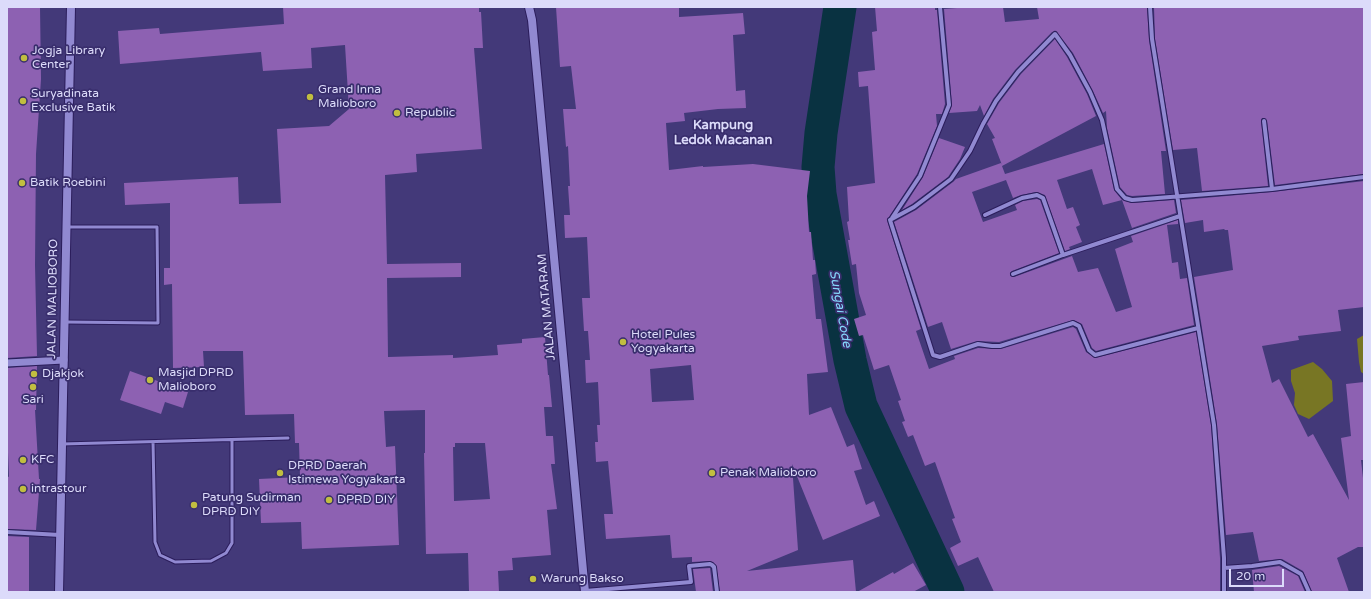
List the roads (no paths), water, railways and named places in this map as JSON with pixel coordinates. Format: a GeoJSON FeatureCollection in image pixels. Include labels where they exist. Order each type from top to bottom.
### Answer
{"type":"FeatureCollection","features":[{"type":"Feature","properties":{"kind":"main road","name":"JALAN MALIOBORO"},"geometry":{"type":"LineString","coordinates":[[59,592],[71,7]]}},
{"type":"Feature","properties":{"kind":"main road","name":"JALAN MATARAM"},"geometry":{"type":"LineString","coordinates":[[529,7],[532,20],[585,592]]}},
{"type":"Feature","properties":{"kind":"main road","name":"JALAN MATARAM"},"geometry":{"type":"LineString","coordinates":[[532,20],[535,7]]}},
{"type":"Feature","properties":{"kind":"street"},"geometry":{"type":"LineString","coordinates":[[890,220],[920,176],[950,105],[940,7]]}},
{"type":"Feature","properties":{"kind":"street"},"geometry":{"type":"LineString","coordinates":[[1150,7],[1152,39],[1214,425],[1224,558],[1224,592]]}},
{"type":"Feature","properties":{"kind":"street"},"geometry":{"type":"LineString","coordinates":[[890,220],[914,207],[951,179],[970,151],[996,101],[1018,72],[1055,34],[1070,55],[1087,86],[1102,120],[1117,189],[1125,198],[1132,200],[1177,197],[1364,177]]}},
{"type":"Feature","properties":{"kind":"street"},"geometry":{"type":"LineString","coordinates":[[1264,121],[1272,188]]}},
{"type":"Feature","properties":{"kind":"street"},"geometry":{"type":"LineString","coordinates":[[985,215],[1022,198],[1037,195],[1043,198],[1063,255]]}},
{"type":"Feature","properties":{"kind":"street"},"geometry":{"type":"LineString","coordinates":[[1013,274],[1063,255],[1180,216]]}},
{"type":"Feature","properties":{"kind":"street"},"geometry":{"type":"LineString","coordinates":[[890,220],[933,355],[940,357],[978,344],[996,347],[1073,323],[1079,326],[1092,354],[1198,328]]}},
{"type":"Feature","properties":{"kind":"street"},"geometry":{"type":"LineString","coordinates":[[7,363],[64,360]]}},
{"type":"Feature","properties":{"kind":"street"},"geometry":{"type":"LineString","coordinates":[[7,532],[60,535]]}},
{"type":"Feature","properties":{"kind":"street"},"geometry":{"type":"LineString","coordinates":[[1224,568],[1280,562],[1301,574],[1309,592]]}},
{"type":"Feature","properties":{"kind":"street"},"geometry":{"type":"LineString","coordinates":[[585,592],[691,582],[689,566],[710,564],[714,567],[717,592]]}},
{"type":"Feature","properties":{"kind":"lane"},"geometry":{"type":"LineString","coordinates":[[65,322],[158,323],[156,227],[67,226]]}},
{"type":"Feature","properties":{"kind":"lane"},"geometry":{"type":"LineString","coordinates":[[62,444],[288,438]]}},
{"type":"Feature","properties":{"kind":"lane"},"geometry":{"type":"LineString","coordinates":[[153,442],[155,542],[160,556],[175,562],[211,562],[226,553],[232,543],[232,440]]}},
{"type":"Feature","properties":{"kind":"waterway","name":"Sungai Code"},"geometry":{"type":"LineString","coordinates":[[840,7],[821,133],[818,167],[820,194],[850,360],[861,406],[948,592]]}},
{"type":"Feature","properties":{"kind":"place","name":"Jogja Library Center"},"geometry":{"type":"Point","coordinates":[24,58]}},
{"type":"Feature","properties":{"kind":"place","name":"Grand Inna Malioboro"},"geometry":{"type":"Point","coordinates":[310,97]}},
{"type":"Feature","properties":{"kind":"place","name":"Suryadinata Exclusive Batik"},"geometry":{"type":"Point","coordinates":[23,101]}},
{"type":"Feature","properties":{"kind":"place","name":"Republic"},"geometry":{"type":"Point","coordinates":[397,113]}},
{"type":"Feature","properties":{"kind":"place","name":"Batik Roebini"},"geometry":{"type":"Point","coordinates":[22,183]}},
{"type":"Feature","properties":{"kind":"place","name":"Hotel Pules Yogyakarta"},"geometry":{"type":"Point","coordinates":[623,342]}},
{"type":"Feature","properties":{"kind":"place","name":"Djakjok"},"geometry":{"type":"Point","coordinates":[34,374]}},
{"type":"Feature","properties":{"kind":"place","name":"Masjid DPRD Malioboro"},"geometry":{"type":"Point","coordinates":[150,380]}},
{"type":"Feature","properties":{"kind":"place","name":"Sari"},"geometry":{"type":"Point","coordinates":[33,387]}},
{"type":"Feature","properties":{"kind":"place","name":"KFC"},"geometry":{"type":"Point","coordinates":[23,460]}},
{"type":"Feature","properties":{"kind":"place","name":"DPRD Daerah Istimewa Yogyakarta"},"geometry":{"type":"Point","coordinates":[280,473]}},
{"type":"Feature","properties":{"kind":"place","name":"Penak Malioboro"},"geometry":{"type":"Point","coordinates":[712,473]}},
{"type":"Feature","properties":{"kind":"place","name":"intrastour"},"geometry":{"type":"Point","coordinates":[23,489]}},
{"type":"Feature","properties":{"kind":"place","name":"DPRD DIY"},"geometry":{"type":"Point","coordinates":[329,500]}},
{"type":"Feature","properties":{"kind":"place","name":"Patung Sudirman DPRD DIY"},"geometry":{"type":"Point","coordinates":[194,505]}},
{"type":"Feature","properties":{"kind":"place","name":"Warung Bakso"},"geometry":{"type":"Point","coordinates":[533,579]}},
{"type":"Feature","properties":{"kind":"district","name":"Kampung Ledok Macanan"},"geometry":{"type":"Point","coordinates":[723,134]}}]}
